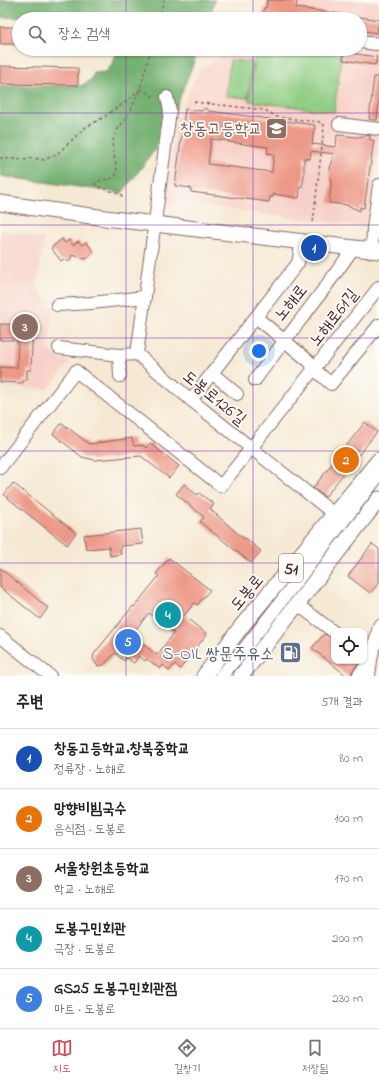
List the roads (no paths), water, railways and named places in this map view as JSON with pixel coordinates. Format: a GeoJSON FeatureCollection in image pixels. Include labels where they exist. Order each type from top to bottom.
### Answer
{"type":"FeatureCollection","features":[{"type":"Feature","properties":{"kind":"main road"},"geometry":{"type":"LineString","coordinates":[[0,203],[375,251]]}},
{"type":"Feature","properties":{"kind":"main road","name":"도봉로"},"geometry":{"type":"LineString","coordinates":[[204,676],[242,627],[379,460]]}},
{"type":"Feature","properties":{"kind":"main road","name":"51"},"geometry":{"type":"LineString","coordinates":[[241,676],[379,499]]}},
{"type":"Feature","properties":{"kind":"street"},"geometry":{"type":"LineString","coordinates":[[367,43],[376,44],[379,42]]}},
{"type":"Feature","properties":{"kind":"street"},"geometry":{"type":"LineString","coordinates":[[59,348],[119,355],[137,354],[170,111],[167,97]]}},
{"type":"Feature","properties":{"kind":"street"},"geometry":{"type":"LineString","coordinates":[[339,124],[379,129]]}},
{"type":"Feature","properties":{"kind":"street"},"geometry":{"type":"LineString","coordinates":[[375,251],[373,228],[379,192]]}},
{"type":"Feature","properties":{"kind":"street","name":"노해로"},"geometry":{"type":"LineString","coordinates":[[191,400],[298,263],[302,241]]}},
{"type":"Feature","properties":{"kind":"street","name":"노해로"},"geometry":{"type":"LineString","coordinates":[[255,380],[284,340],[323,292],[354,248]]}},
{"type":"Feature","properties":{"kind":"street","name":"노해로61길"},"geometry":{"type":"LineString","coordinates":[[0,468],[76,371],[221,486],[379,287]]}},
{"type":"Feature","properties":{"kind":"street"},"geometry":{"type":"LineString","coordinates":[[57,304],[92,303],[145,297]]}},
{"type":"Feature","properties":{"kind":"street","name":"노해로61길"},"geometry":{"type":"LineString","coordinates":[[256,317],[310,362],[314,369],[331,384],[379,325]]}},
{"type":"Feature","properties":{"kind":"street","name":"도봉로126길"},"geometry":{"type":"LineString","coordinates":[[137,354],[191,400],[334,514]]}},
{"type":"Feature","properties":{"kind":"street"},"geometry":{"type":"LineString","coordinates":[[119,355],[120,376]]}},
{"type":"Feature","properties":{"kind":"street"},"geometry":{"type":"LineString","coordinates":[[212,373],[237,394]]}},
{"type":"Feature","properties":{"kind":"street"},"geometry":{"type":"LineString","coordinates":[[221,676],[241,654],[379,475]]}},
{"type":"Feature","properties":{"kind":"street"},"geometry":{"type":"LineString","coordinates":[[227,676],[251,651],[294,596],[379,480]]}},
{"type":"Feature","properties":{"kind":"street"},"geometry":{"type":"LineString","coordinates":[[297,604],[331,630]]}},
{"type":"Feature","properties":{"kind":"street"},"geometry":{"type":"LineString","coordinates":[[369,676],[379,626]]}},
{"type":"Feature","properties":{"kind":"street"},"geometry":{"type":"LineString","coordinates":[[0,636],[50,676]]}},
{"type":"Feature","properties":{"kind":"street"},"geometry":{"type":"LineString","coordinates":[[358,676],[379,651]]}},
{"type":"Feature","properties":{"kind":"place","name":"창동고등학교"},"geometry":{"type":"Point","coordinates":[277,128]}},
{"type":"Feature","properties":{"kind":"place","name":"창동고등학교.창북중학교"},"geometry":{"type":"Point","coordinates":[314,248]}},
{"type":"Feature","properties":{"kind":"place","name":"서울창원초등학교"},"geometry":{"type":"Point","coordinates":[25,327]}},
{"type":"Feature","properties":{"kind":"place","name":"망향비빔국수"},"geometry":{"type":"Point","coordinates":[346,460]}},
{"type":"Feature","properties":{"kind":"place","name":"도봉구민회관"},"geometry":{"type":"Point","coordinates":[168,615]}},
{"type":"Feature","properties":{"kind":"place","name":"GS25 도봉구민회관점"},"geometry":{"type":"Point","coordinates":[128,642]}},
{"type":"Feature","properties":{"kind":"place","name":"S-OIL 쌍문주유소"},"geometry":{"type":"Point","coordinates":[290,653]}}]}
